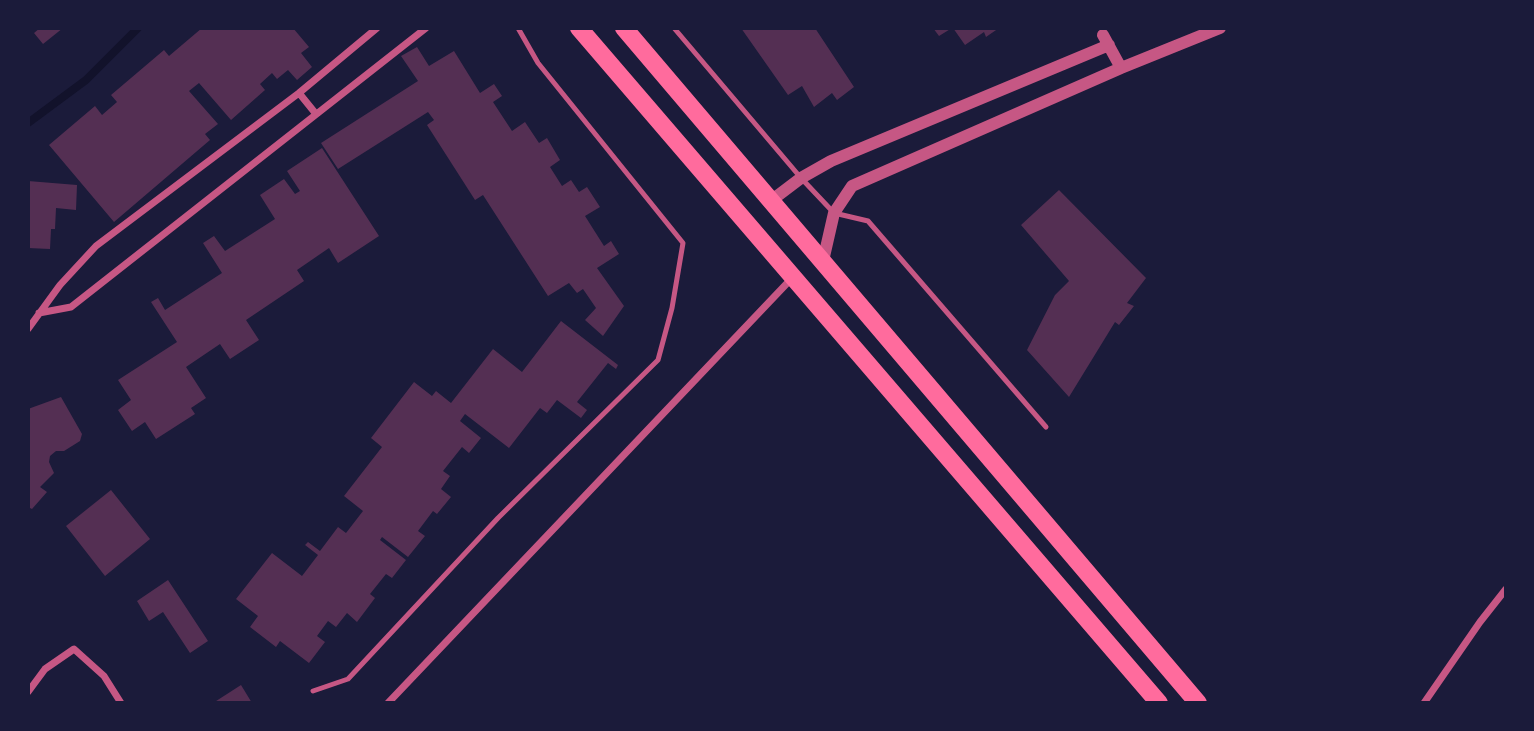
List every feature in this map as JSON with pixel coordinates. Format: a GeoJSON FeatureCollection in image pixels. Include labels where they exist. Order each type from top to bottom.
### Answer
{"type":"FeatureCollection","features":[{"type":"Feature","properties":{"kind":"main road"},"geometry":{"type":"LineString","coordinates":[[579,28],[1158,703]]}},
{"type":"Feature","properties":{"kind":"main road"},"geometry":{"type":"LineString","coordinates":[[624,28],[1198,703]]}},
{"type":"Feature","properties":{"kind":"street"},"geometry":{"type":"LineString","coordinates":[[28,329],[60,285],[96,246],[299,93],[377,28]]}},
{"type":"Feature","properties":{"kind":"street"},"geometry":{"type":"LineString","coordinates":[[39,313],[71,307],[426,28]]}},
{"type":"Feature","properties":{"kind":"street"},"geometry":{"type":"LineString","coordinates":[[823,261],[834,213],[852,186],[1121,68],[1220,28]]}},
{"type":"Feature","properties":{"kind":"street"},"geometry":{"type":"LineString","coordinates":[[772,200],[801,177],[831,161],[1103,36],[1121,68]]}},
{"type":"Feature","properties":{"kind":"street"},"geometry":{"type":"LineString","coordinates":[[299,93],[316,114]]}},
{"type":"Feature","properties":{"kind":"street"},"geometry":{"type":"LineString","coordinates":[[388,703],[794,276]]}},
{"type":"Feature","properties":{"kind":"street"},"geometry":{"type":"LineString","coordinates":[[1424,703],[1506,589]]}},
{"type":"Feature","properties":{"kind":"street"},"geometry":{"type":"LineString","coordinates":[[28,692],[45,669],[74,649],[104,676],[121,703]]}},
{"type":"Feature","properties":{"kind":"lane"},"geometry":{"type":"LineString","coordinates":[[313,691],[348,679],[498,518],[658,360],[672,308],[683,243],[538,63],[518,28]]}},
{"type":"Feature","properties":{"kind":"lane"},"geometry":{"type":"LineString","coordinates":[[674,28],[834,213],[868,221],[1046,427]]}},
{"type":"Feature","properties":{"kind":"building"},"geometry":{"type":"Polygon","coordinates":[[[40,28],[63,28],[43,44],[34,33],[40,28]]]}},
{"type":"Feature","properties":{"kind":"building"},"geometry":{"type":"Polygon","coordinates":[[[202,28],[293,28],[309,47],[301,53],[312,67],[297,80],[288,70],[277,79],[272,73],[260,84],[265,90],[231,120],[199,83],[189,91],[218,124],[205,134],[210,140],[114,222],[49,145],[95,106],[102,115],[117,102],[111,95],[164,50],[169,56],[202,28]]]}},
{"type":"Feature","properties":{"kind":"building"},"geometry":{"type":"Polygon","coordinates":[[[741,28],[815,28],[854,87],[837,100],[832,93],[814,107],[802,86],[788,95],[741,28]]]}},
{"type":"Feature","properties":{"kind":"building"},"geometry":{"type":"Polygon","coordinates":[[[933,28],[952,28],[939,36],[933,28]]]}},
{"type":"Feature","properties":{"kind":"building"},"geometry":{"type":"Polygon","coordinates":[[[953,28],[999,28],[986,37],[984,32],[965,45],[953,28]]]}},
{"type":"Feature","properties":{"kind":"building"},"geometry":{"type":"Polygon","coordinates":[[[417,47],[429,66],[454,51],[480,93],[494,84],[502,96],[493,102],[512,131],[525,122],[539,143],[547,138],[560,160],[550,167],[562,186],[571,180],[579,192],[587,187],[600,207],[585,216],[604,246],[611,241],[619,254],[597,268],[624,306],[603,336],[585,320],[596,308],[583,289],[577,293],[569,283],[548,296],[483,195],[475,200],[427,125],[434,120],[428,112],[338,169],[321,143],[418,81],[401,56],[417,47]]]}},
{"type":"Feature","properties":{"kind":"building"},"geometry":{"type":"Polygon","coordinates":[[[322,148],[379,236],[338,263],[329,248],[297,270],[304,281],[246,320],[259,340],[230,359],[220,344],[186,367],[206,398],[191,408],[195,414],[156,439],[145,422],[132,431],[118,410],[131,400],[118,380],[177,342],[151,302],[158,298],[165,310],[222,273],[203,243],[214,236],[225,251],[275,219],[260,195],[284,179],[295,194],[300,191],[287,171],[322,148]]]}},
{"type":"Feature","properties":{"kind":"building"},"geometry":{"type":"Polygon","coordinates":[[[28,181],[77,185],[76,210],[56,208],[50,249],[28,248],[28,181]]]}},
{"type":"Feature","properties":{"kind":"building"},"geometry":{"type":"Polygon","coordinates":[[[1059,190],[1146,278],[1127,303],[1134,306],[1119,325],[1115,322],[1069,397],[1027,350],[1055,295],[1069,281],[1021,225],[1059,190]]]}},
{"type":"Feature","properties":{"kind":"building"},"geometry":{"type":"Polygon","coordinates":[[[561,321],[618,365],[616,369],[608,363],[577,402],[587,410],[581,418],[557,400],[547,413],[540,408],[509,448],[465,414],[460,421],[481,438],[469,453],[462,447],[443,471],[450,476],[441,489],[451,497],[437,514],[433,511],[418,531],[425,536],[408,557],[382,537],[380,540],[406,560],[392,578],[386,574],[370,594],[375,598],[357,622],[347,613],[336,627],[328,621],[317,636],[325,642],[309,663],[280,641],[276,647],[250,627],[258,616],[236,599],[272,553],[302,576],[318,555],[305,545],[308,542],[320,551],[338,527],[346,533],[363,511],[344,496],[382,447],[371,438],[414,382],[432,396],[436,391],[451,403],[493,349],[522,372],[561,321]]]}},
{"type":"Feature","properties":{"kind":"building"},"geometry":{"type":"Polygon","coordinates":[[[61,397],[82,434],[80,441],[50,456],[49,462],[54,473],[40,487],[47,492],[32,509],[28,507],[28,409],[61,397]]]}},
{"type":"Feature","properties":{"kind":"building"},"geometry":{"type":"Polygon","coordinates":[[[111,490],[150,539],[105,576],[66,526],[111,490]]]}},
{"type":"Feature","properties":{"kind":"building"},"geometry":{"type":"Polygon","coordinates":[[[168,580],[208,641],[190,653],[163,612],[149,621],[137,601],[168,580]]]}},
{"type":"Feature","properties":{"kind":"building"},"geometry":{"type":"Polygon","coordinates":[[[241,685],[252,703],[213,703],[241,685]]]}},
{"type":"Feature","properties":{"kind":"waterway"},"geometry":{"type":"LineString","coordinates":[[28,123],[86,80],[138,28]]}}]}
